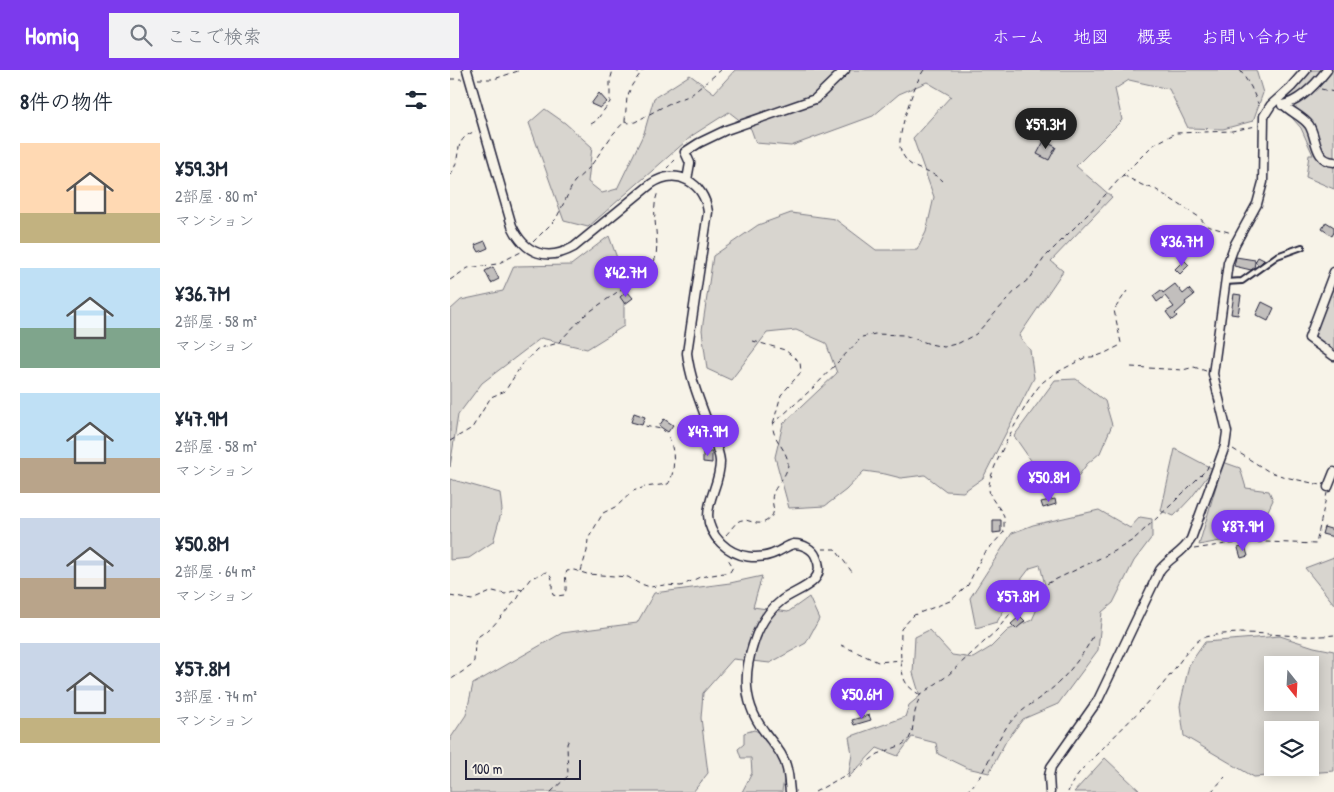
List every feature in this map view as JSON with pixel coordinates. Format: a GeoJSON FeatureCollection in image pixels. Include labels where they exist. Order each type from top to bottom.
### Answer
{"type":"FeatureCollection","features":[{"type":"Feature","properties":{"kind":"street"},"geometry":{"type":"LineString","coordinates":[[467,70],[512,226],[517,236],[527,248],[545,255],[566,252],[655,182],[674,177],[687,180],[695,185],[705,198],[708,212],[687,353],[689,371],[719,458],[719,478],[711,496],[708,509],[711,524],[717,538],[730,550],[742,555],[754,558],[765,557],[794,544],[811,550],[816,555],[819,564],[818,573],[814,580],[808,586],[782,600],[764,619],[753,644],[747,677],[747,691],[752,711],[758,724],[781,754],[787,769],[790,792]]}},
{"type":"Feature","properties":{"kind":"street"},"geometry":{"type":"LineString","coordinates":[[687,180],[690,164],[685,152],[726,130],[815,99],[845,70]]}},
{"type":"Feature","properties":{"kind":"street"},"geometry":{"type":"LineString","coordinates":[[1050,792],[1049,776],[1052,767],[1098,700],[1160,570],[1163,565],[1183,550],[1191,539],[1225,446],[1227,432],[1213,374],[1228,263],[1240,235],[1257,204],[1263,182],[1264,120],[1271,104],[1291,87],[1306,70]]}},
{"type":"Feature","properties":{"kind":"street"},"geometry":{"type":"LineString","coordinates":[[1271,104],[1284,105],[1307,91],[1327,70]]}},
{"type":"Feature","properties":{"kind":"street"},"geometry":{"type":"LineString","coordinates":[[1284,105],[1302,117],[1308,125],[1319,153],[1330,162],[1334,162]]}},
{"type":"Feature","properties":{"kind":"street"},"geometry":{"type":"LineString","coordinates":[[1334,272],[1309,338],[1334,356]]}},
{"type":"Feature","properties":{"kind":"street"},"geometry":{"type":"LineString","coordinates":[[1331,489],[1334,472]]}},
{"type":"Feature","properties":{"kind":"lane"},"geometry":{"type":"LineString","coordinates":[[1225,282],[1242,281],[1277,256],[1302,247]]}},
{"type":"Feature","properties":{"kind":"path"},"geometry":{"type":"LineString","coordinates":[[450,79],[494,79],[522,70]]}},
{"type":"Feature","properties":{"kind":"path"},"geometry":{"type":"LineString","coordinates":[[591,124],[596,121],[610,102],[610,81],[613,70]]}},
{"type":"Feature","properties":{"kind":"path"},"geometry":{"type":"LineString","coordinates":[[633,70],[640,74]]}},
{"type":"Feature","properties":{"kind":"path"},"geometry":{"type":"LineString","coordinates":[[450,280],[468,268],[496,264],[508,260],[527,248],[556,219],[574,182],[590,168],[613,134],[625,121],[627,97],[643,70]]}},
{"type":"Feature","properties":{"kind":"path"},"geometry":{"type":"LineString","coordinates":[[625,121],[629,123],[634,122],[668,104],[691,95],[721,70]]}},
{"type":"Feature","properties":{"kind":"path"},"geometry":{"type":"LineString","coordinates":[[924,70],[916,83],[905,120],[900,146],[905,159],[910,164],[938,176],[943,181]]}},
{"type":"Feature","properties":{"kind":"path"},"geometry":{"type":"LineString","coordinates":[[773,424],[815,386],[862,337],[875,334],[904,335],[944,347],[959,343],[976,334],[1017,289],[1031,277],[1045,257],[1153,145],[1176,133],[1232,132],[1264,120],[1251,87],[1240,70]]}},
{"type":"Feature","properties":{"kind":"path"},"geometry":{"type":"LineString","coordinates":[[1313,85],[1328,92],[1334,92]]}},
{"type":"Feature","properties":{"kind":"path"},"geometry":{"type":"LineString","coordinates":[[450,175],[454,170],[463,136],[484,128]]}},
{"type":"Feature","properties":{"kind":"path"},"geometry":{"type":"LineString","coordinates":[[666,169],[676,158],[685,152]]}},
{"type":"Feature","properties":{"kind":"path"},"geometry":{"type":"LineString","coordinates":[[1123,174],[1142,185],[1155,189],[1199,217],[1207,226],[1240,235]]}},
{"type":"Feature","properties":{"kind":"path"},"geometry":{"type":"LineString","coordinates":[[450,441],[472,428],[491,397],[505,391],[522,366],[537,349],[558,343],[586,315],[651,268],[656,254],[654,223],[658,192]]}},
{"type":"Feature","properties":{"kind":"path"},"geometry":{"type":"LineString","coordinates":[[920,695],[905,682],[901,630],[906,622],[921,611],[950,601],[963,590],[968,585],[987,548],[1004,532],[1004,516],[994,502],[988,487],[997,458],[1033,394],[1044,381],[1086,356],[1093,358],[1119,346],[1121,343],[1114,310],[1127,291]]}},
{"type":"Feature","properties":{"kind":"path"},"geometry":{"type":"LineString","coordinates":[[721,542],[739,521],[744,520],[759,524],[767,520],[774,513],[772,496],[782,480],[788,463],[773,432],[773,424],[781,395],[801,372],[800,362],[785,350],[753,341]]}},
{"type":"Feature","properties":{"kind":"path"},"geometry":{"type":"LineString","coordinates":[[1131,367],[1183,370],[1194,367],[1213,374]]}},
{"type":"Feature","properties":{"kind":"path"},"geometry":{"type":"LineString","coordinates":[[580,572],[587,551],[588,539],[603,513],[617,506],[633,491],[645,487],[668,484],[671,481],[675,461],[666,433],[660,429],[649,428],[643,425]]}},
{"type":"Feature","properties":{"kind":"path"},"geometry":{"type":"LineString","coordinates":[[1183,550],[1226,544],[1266,542],[1316,544],[1331,489],[1268,471],[1238,451],[1225,446]]}},
{"type":"Feature","properties":{"kind":"path"},"geometry":{"type":"LineString","coordinates":[[815,792],[862,766],[878,754],[902,745],[909,739],[912,732],[920,695],[947,676],[997,630],[1014,609],[1038,588],[1115,551],[1132,540],[1160,516],[1207,469],[1213,455]]}},
{"type":"Feature","properties":{"kind":"path"},"geometry":{"type":"LineString","coordinates":[[811,550],[835,548],[852,572]]}},
{"type":"Feature","properties":{"kind":"path"},"geometry":{"type":"LineString","coordinates":[[450,680],[471,666],[474,661],[475,642],[479,636],[492,627],[518,598],[530,580],[546,572],[550,573],[552,577],[551,590],[553,595],[560,596],[566,592],[565,578],[567,571],[574,570],[586,574],[628,577],[650,587],[665,585],[681,586],[700,577],[730,572],[733,567],[728,559]]}},
{"type":"Feature","properties":{"kind":"path"},"geometry":{"type":"LineString","coordinates":[[450,596],[472,600],[493,591],[505,594],[519,589],[522,590]]}},
{"type":"Feature","properties":{"kind":"path"},"geometry":{"type":"LineString","coordinates":[[966,792],[976,784],[1004,730],[1014,718],[1066,675],[1090,643],[1094,634]]}},
{"type":"Feature","properties":{"kind":"path"},"geometry":{"type":"LineString","coordinates":[[1068,792],[1076,776],[1165,682],[1194,644],[1203,637],[1249,634],[1334,635]]}},
{"type":"Feature","properties":{"kind":"path"},"geometry":{"type":"LineString","coordinates":[[841,645],[878,662],[902,660]]}},
{"type":"Feature","properties":{"kind":"path"},"geometry":{"type":"LineString","coordinates":[[551,792],[568,776],[567,744],[569,739]]}},
{"type":"Feature","properties":{"kind":"path"},"geometry":{"type":"LineString","coordinates":[[1211,792],[1225,777]]}},
{"type":"Feature","properties":{"kind":"shaded area"},"geometry":{"type":"Polygon","coordinates":[[[735,70],[1256,70],[1263,93],[1253,121],[1223,129],[1188,128],[1169,89],[1129,80],[1115,89],[1122,120],[1076,166],[1112,197],[1051,261],[1063,271],[1019,336],[1030,350],[1034,378],[983,478],[963,492],[946,491],[925,475],[901,478],[864,471],[846,490],[825,506],[789,508],[775,457],[783,424],[837,373],[826,343],[796,330],[767,333],[731,380],[707,369],[702,330],[713,256],[758,225],[791,213],[835,219],[876,250],[917,250],[926,232],[934,197],[913,138],[951,96],[927,82],[899,94],[873,116],[791,146],[756,143],[751,129],[729,112],[693,135],[588,227],[564,221],[529,123],[545,109],[565,123],[592,147],[588,182],[602,193],[617,189],[644,133],[654,98],[690,75],[714,93],[735,70]]]}},
{"type":"Feature","properties":{"kind":"shaded area"},"geometry":{"type":"Polygon","coordinates":[[[1311,70],[1334,70],[1334,189],[1306,177],[1309,155],[1313,155],[1301,128],[1279,103],[1293,92],[1311,70]]]}},
{"type":"Feature","properties":{"kind":"shaded area"},"geometry":{"type":"Polygon","coordinates":[[[609,236],[624,277],[624,326],[587,349],[541,338],[482,383],[458,415],[450,467],[450,310],[461,300],[503,291],[514,266],[571,265],[609,236]]]}},
{"type":"Feature","properties":{"kind":"shaded area"},"geometry":{"type":"Polygon","coordinates":[[[1334,284],[1334,350],[1315,339],[1314,333],[1334,284]]]}},
{"type":"Feature","properties":{"kind":"shaded area"},"geometry":{"type":"Polygon","coordinates":[[[1076,379],[1105,401],[1112,425],[1100,453],[1087,464],[1074,482],[1058,489],[1046,482],[1014,436],[1055,380],[1076,379]]]}},
{"type":"Feature","properties":{"kind":"shaded area"},"geometry":{"type":"Polygon","coordinates":[[[1175,449],[1213,469],[1191,498],[1174,516],[1161,511],[1175,449]]]}},
{"type":"Feature","properties":{"kind":"shaded area"},"geometry":{"type":"Polygon","coordinates":[[[1223,462],[1240,468],[1246,488],[1269,491],[1273,500],[1257,534],[1199,545],[1223,462]]]}},
{"type":"Feature","properties":{"kind":"shaded area"},"geometry":{"type":"Polygon","coordinates":[[[450,479],[500,493],[502,510],[493,542],[469,558],[450,560],[450,479]]]}},
{"type":"Feature","properties":{"kind":"shaded area"},"geometry":{"type":"Polygon","coordinates":[[[1099,510],[1130,528],[1140,517],[1152,519],[1152,537],[1134,561],[1113,603],[1102,612],[1098,650],[1058,704],[1023,719],[1006,741],[989,773],[967,768],[938,754],[936,743],[912,737],[898,756],[877,748],[848,778],[852,754],[849,737],[905,717],[909,705],[920,696],[913,673],[915,637],[929,630],[952,655],[973,658],[991,647],[1008,630],[1032,620],[1046,589],[1040,565],[1030,568],[1020,581],[997,622],[976,628],[970,598],[1012,533],[1033,525],[1099,510]]]}},
{"type":"Feature","properties":{"kind":"shaded area"},"geometry":{"type":"Polygon","coordinates":[[[1334,557],[1334,604],[1305,568],[1334,557]]]}},
{"type":"Feature","properties":{"kind":"shaded area"},"geometry":{"type":"Polygon","coordinates":[[[762,576],[753,607],[788,612],[809,597],[819,619],[806,643],[770,663],[733,659],[703,693],[701,718],[708,773],[693,792],[450,792],[450,739],[466,715],[473,684],[562,633],[637,623],[654,593],[730,583],[762,576]]]}},
{"type":"Feature","properties":{"kind":"shaded area"},"geometry":{"type":"Polygon","coordinates":[[[1280,636],[1334,651],[1334,771],[1319,772],[1319,721],[1264,721],[1264,776],[1267,776],[1254,777],[1184,736],[1180,706],[1189,665],[1205,642],[1280,636]]]}},
{"type":"Feature","properties":{"kind":"shaded area"},"geometry":{"type":"Polygon","coordinates":[[[754,730],[764,737],[777,757],[784,776],[782,792],[742,792],[752,773],[751,758],[741,758],[738,749],[744,744],[744,733],[754,730]]]}},
{"type":"Feature","properties":{"kind":"shaded area"},"geometry":{"type":"Polygon","coordinates":[[[1105,758],[1141,792],[1074,792],[1105,758]]]}},
{"type":"Feature","properties":{"kind":"building"},"geometry":{"type":"Polygon","coordinates":[[[599,93],[607,102],[600,108],[591,104],[599,93]]]}},
{"type":"Feature","properties":{"kind":"building"},"geometry":{"type":"Polygon","coordinates":[[[1044,141],[1056,147],[1049,160],[1037,154],[1044,141]]]}},
{"type":"Feature","properties":{"kind":"building"},"geometry":{"type":"Polygon","coordinates":[[[1326,222],[1334,227],[1332,236],[1322,229],[1326,222]]]}},
{"type":"Feature","properties":{"kind":"building"},"geometry":{"type":"Polygon","coordinates":[[[485,241],[488,248],[479,252],[475,245],[485,241]]]}},
{"type":"Feature","properties":{"kind":"building"},"geometry":{"type":"Polygon","coordinates":[[[1236,257],[1255,260],[1254,268],[1251,270],[1234,266],[1236,257]]]}},
{"type":"Feature","properties":{"kind":"building"},"geometry":{"type":"Polygon","coordinates":[[[1258,257],[1264,260],[1259,265],[1255,262],[1258,257]]]}},
{"type":"Feature","properties":{"kind":"building"},"geometry":{"type":"Polygon","coordinates":[[[1184,260],[1189,265],[1180,274],[1175,269],[1184,260]]]}},
{"type":"Feature","properties":{"kind":"building"},"geometry":{"type":"Polygon","coordinates":[[[493,267],[499,279],[491,283],[485,271],[493,267]]]}},
{"type":"Feature","properties":{"kind":"building"},"geometry":{"type":"Polygon","coordinates":[[[1175,284],[1183,294],[1189,289],[1194,295],[1185,302],[1186,304],[1175,314],[1177,316],[1172,320],[1166,312],[1174,307],[1165,296],[1157,302],[1153,296],[1161,290],[1163,293],[1175,284]]]}},
{"type":"Feature","properties":{"kind":"building"},"geometry":{"type":"Polygon","coordinates":[[[627,291],[633,298],[625,304],[620,297],[627,291]]]}},
{"type":"Feature","properties":{"kind":"building"},"geometry":{"type":"Polygon","coordinates":[[[1234,294],[1241,295],[1238,315],[1231,314],[1234,294]]]}},
{"type":"Feature","properties":{"kind":"building"},"geometry":{"type":"Polygon","coordinates":[[[1262,302],[1274,308],[1268,321],[1256,315],[1262,302]]]}},
{"type":"Feature","properties":{"kind":"building"},"geometry":{"type":"Polygon","coordinates":[[[634,413],[645,417],[642,425],[631,422],[634,413]]]}},
{"type":"Feature","properties":{"kind":"building"},"geometry":{"type":"Polygon","coordinates":[[[664,419],[673,425],[668,432],[659,426],[664,419]]]}},
{"type":"Feature","properties":{"kind":"building"},"geometry":{"type":"Polygon","coordinates":[[[703,452],[712,452],[712,463],[703,462],[703,452]]]}},
{"type":"Feature","properties":{"kind":"building"},"geometry":{"type":"Polygon","coordinates":[[[1055,499],[1056,504],[1043,508],[1041,502],[1055,499]]]}},
{"type":"Feature","properties":{"kind":"building"},"geometry":{"type":"Polygon","coordinates":[[[993,520],[1001,520],[1001,532],[993,533],[993,520]]]}},
{"type":"Feature","properties":{"kind":"building"},"geometry":{"type":"Polygon","coordinates":[[[1324,527],[1334,530],[1334,537],[1322,534],[1324,527]]]}},
{"type":"Feature","properties":{"kind":"building"},"geometry":{"type":"Polygon","coordinates":[[[1245,546],[1248,556],[1241,558],[1238,548],[1245,546]]]}},
{"type":"Feature","properties":{"kind":"building"},"geometry":{"type":"Polygon","coordinates":[[[1020,616],[1025,621],[1016,629],[1011,624],[1020,616]]]}},
{"type":"Feature","properties":{"kind":"building"},"geometry":{"type":"Polygon","coordinates":[[[869,715],[871,720],[854,725],[852,720],[869,715]]]}}]}
